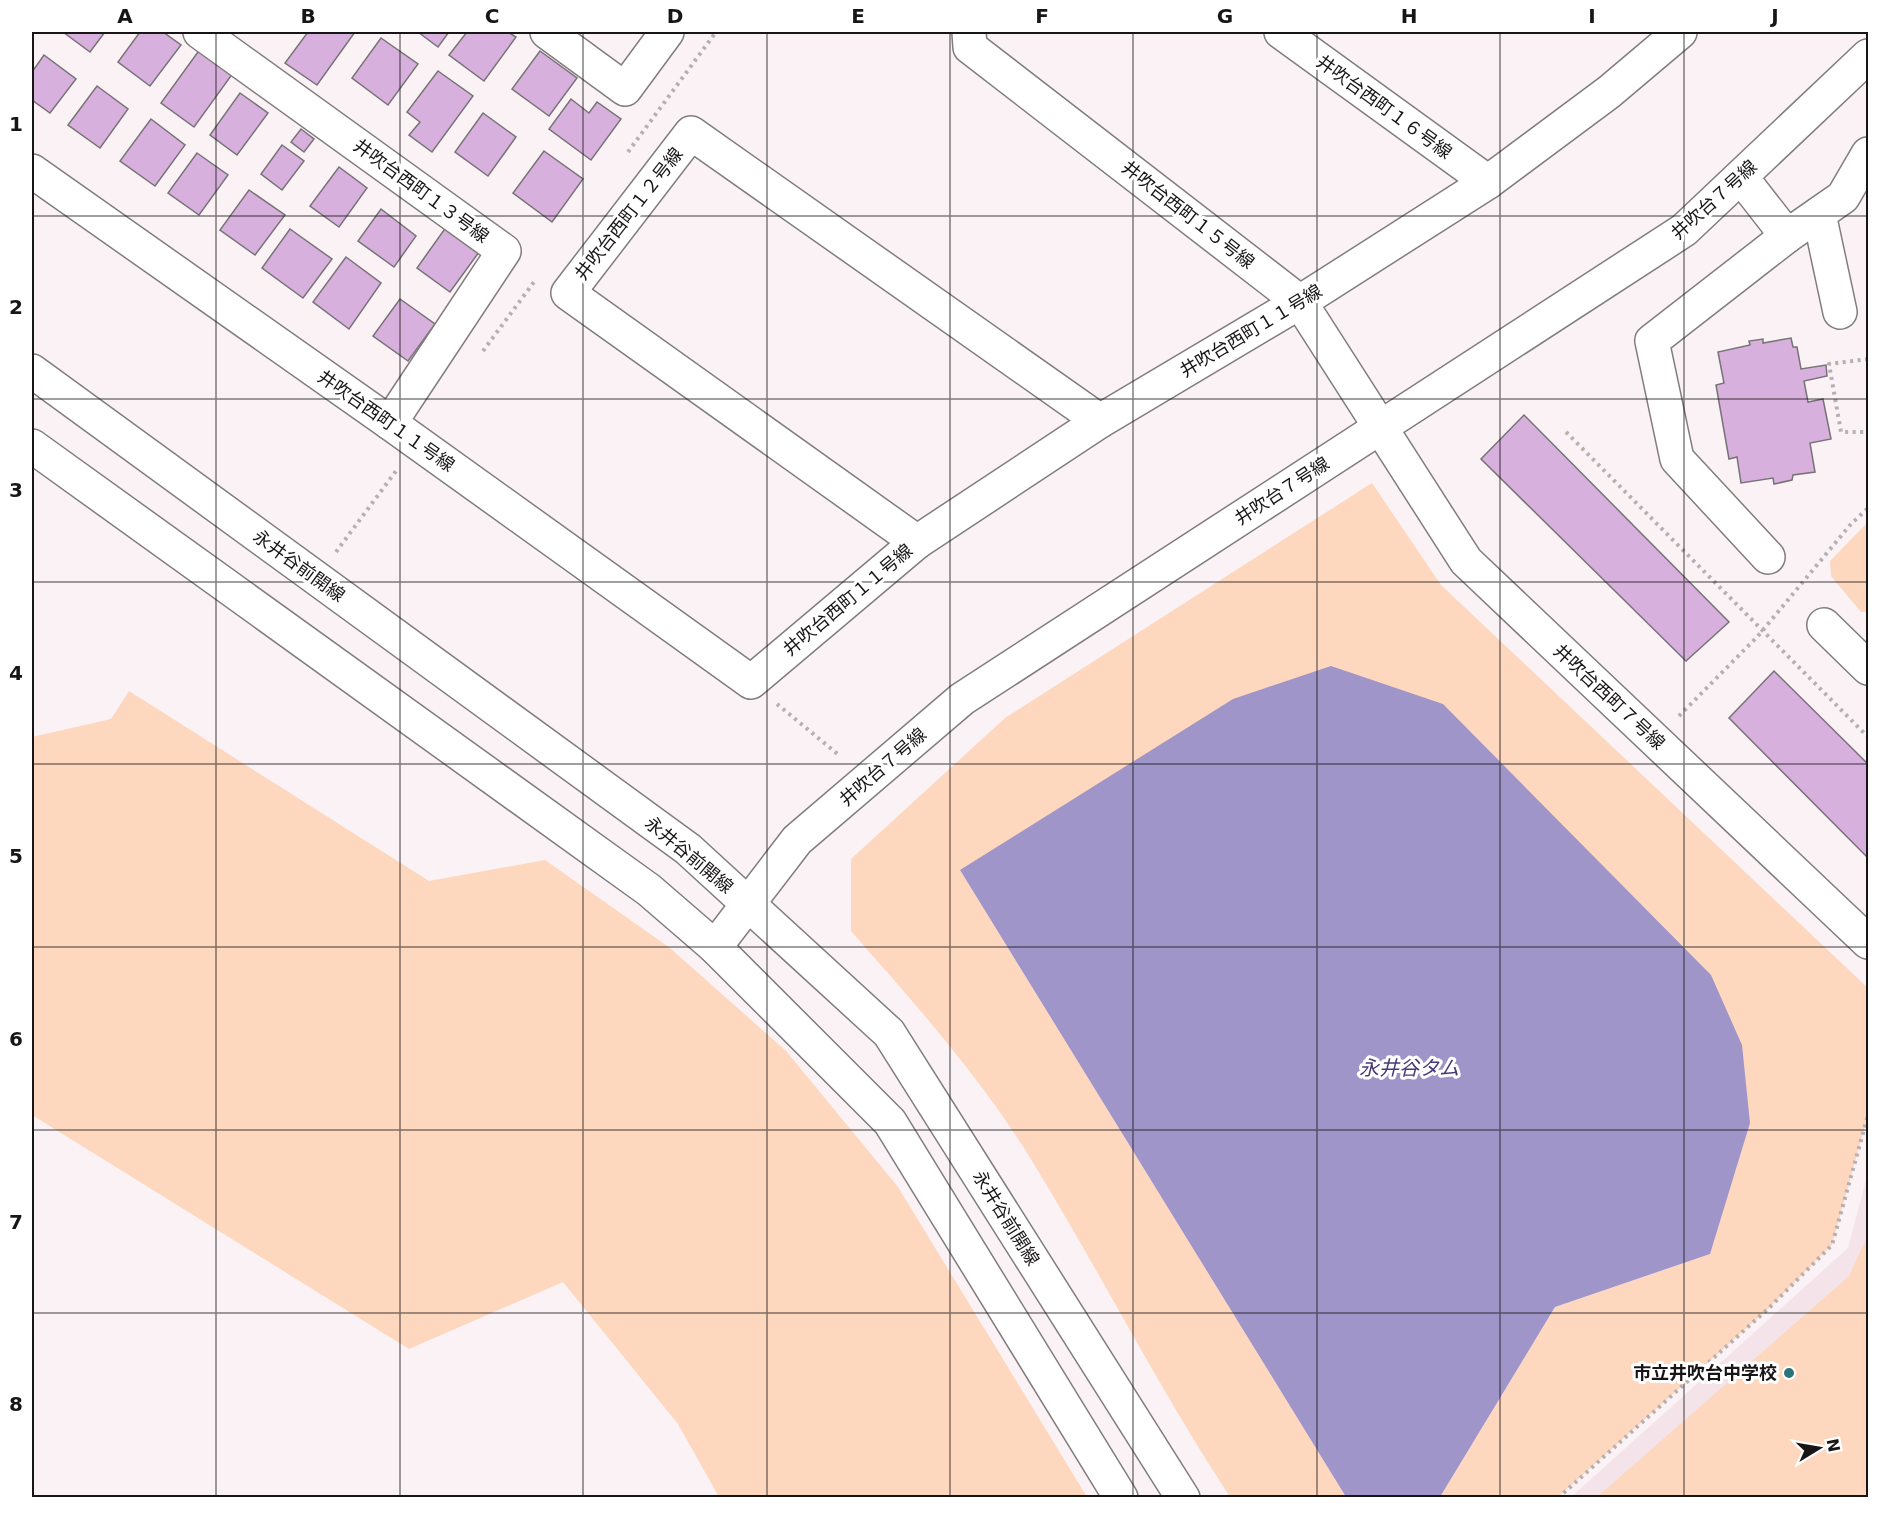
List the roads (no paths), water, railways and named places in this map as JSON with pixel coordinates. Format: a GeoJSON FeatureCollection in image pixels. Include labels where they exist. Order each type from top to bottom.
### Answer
{"type":"FeatureCollection","features":[{"type":"Feature","properties":{"kind":"street","name":"井吹台西町１３号線"},"geometry":{"type":"LineString","coordinates":[[200,32],[504,251],[390,423]]}},
{"type":"Feature","properties":{"kind":"street"},"geometry":{"type":"LineString","coordinates":[[547,32],[625,89],[667,32]]}},
{"type":"Feature","properties":{"kind":"street","name":"井吹台西町１５号線"},"geometry":{"type":"LineString","coordinates":[[969,32],[970,47],[1300,302],[1379,428]]}},
{"type":"Feature","properties":{"kind":"street","name":"井吹台西町１６号線"},"geometry":{"type":"LineString","coordinates":[[1281,32],[1488,182]]}},
{"type":"Feature","properties":{"kind":"street","name":"井吹台西町１１号線"},"geometry":{"type":"LineString","coordinates":[[32,171],[417,442],[751,682],[917,542],[1100,421],[1300,302],[1488,182],[1609,92],[1680,32]]}},
{"type":"Feature","properties":{"kind":"street","name":"井吹台７号線"},"geometry":{"type":"LineString","coordinates":[[715,947],[797,840],[962,699],[1684,230],[1869,56]]}},
{"type":"Feature","properties":{"kind":"street","name":"井吹台西町１２号線"},"geometry":{"type":"LineString","coordinates":[[917,542],[568,292],[691,134],[1100,421]]}},
{"type":"Feature","properties":{"kind":"street"},"geometry":{"type":"LineString","coordinates":[[1768,557],[1677,459],[1652,341],[1786,236],[1843,197],[1869,154]]}},
{"type":"Feature","properties":{"kind":"street"},"geometry":{"type":"LineString","coordinates":[[1741,177],[1786,236]]}},
{"type":"Feature","properties":{"kind":"street"},"geometry":{"type":"LineString","coordinates":[[1819,214],[1840,312]]}},
{"type":"Feature","properties":{"kind":"street","name":"永井谷前開線"},"geometry":{"type":"LineString","coordinates":[[32,371],[688,849],[889,1033],[1183,1497]]}},
{"type":"Feature","properties":{"kind":"street","name":"井吹台西町７号線"},"geometry":{"type":"LineString","coordinates":[[1379,428],[1466,561],[1869,942]]}},
{"type":"Feature","properties":{"kind":"street"},"geometry":{"type":"LineString","coordinates":[[32,446],[649,890],[715,947],[890,1122],[1121,1497]]}},
{"type":"Feature","properties":{"kind":"street"},"geometry":{"type":"LineString","coordinates":[[1824,625],[1869,668]]}},
{"type":"Feature","properties":{"kind":"water","name":"永井谷タム"},"geometry":{"type":"Polygon","coordinates":[[[1331,666],[1443,704],[1711,975],[1742,1045],[1750,1123],[1710,1254],[1555,1307],[1440,1497],[1346,1497],[960,870],[1233,699],[1331,666]]]}},
{"type":"Feature","properties":{"kind":"place","name":"市立井吹台中学校"},"geometry":{"type":"Point","coordinates":[1789,1373]}}]}
